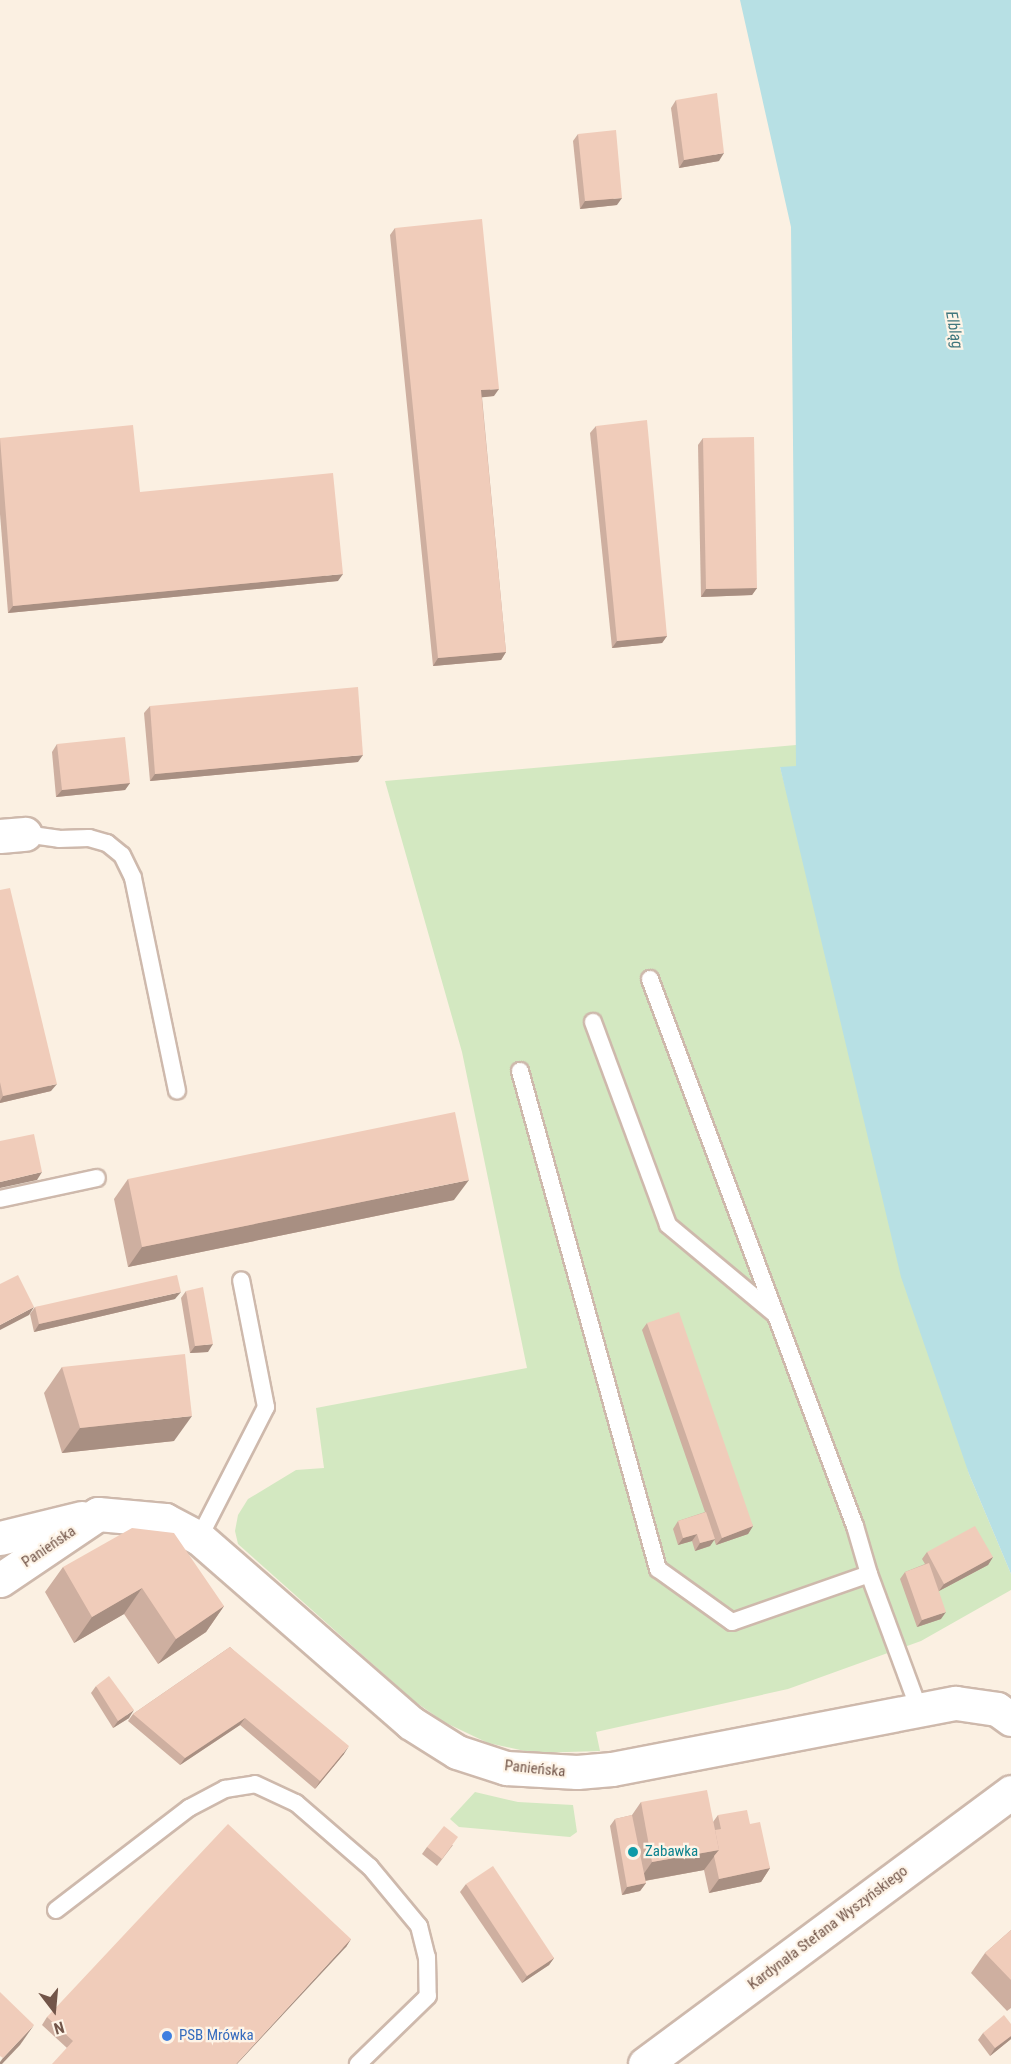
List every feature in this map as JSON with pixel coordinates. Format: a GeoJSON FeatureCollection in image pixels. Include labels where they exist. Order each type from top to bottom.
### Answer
{"type":"FeatureCollection","features":[{"type":"Feature","properties":{"kind":"street","name":"Panieńska"},"geometry":{"type":"LineString","coordinates":[[0,1580],[98,1514]]}},
{"type":"Feature","properties":{"kind":"street","name":"Panieńska"},"geometry":{"type":"LineString","coordinates":[[0,1538],[98,1514],[165,1520],[199,1538],[411,1723],[457,1752],[506,1768],[577,1772],[612,1769],[919,1709],[978,1704],[997,1709],[1011,1719]]}},
{"type":"Feature","properties":{"kind":"street","name":"Kardynała Stefana Wyszyńskiego"},"geometry":{"type":"LineString","coordinates":[[645,2064],[1011,1792]]}},
{"type":"Feature","properties":{"kind":"lane"},"geometry":{"type":"LineString","coordinates":[[12,835],[59,839],[89,838],[107,843],[122,855],[133,878],[177,1091]]}},
{"type":"Feature","properties":{"kind":"lane"},"geometry":{"type":"LineString","coordinates":[[650,979],[855,1526],[869,1574],[919,1709]]}},
{"type":"Feature","properties":{"kind":"lane"},"geometry":{"type":"LineString","coordinates":[[593,1022],[668,1225],[776,1314]]}},
{"type":"Feature","properties":{"kind":"lane"},"geometry":{"type":"LineString","coordinates":[[520,1071],[658,1569],[732,1622],[869,1574]]}},
{"type":"Feature","properties":{"kind":"lane"},"geometry":{"type":"LineString","coordinates":[[0,1199],[97,1178]]}},
{"type":"Feature","properties":{"kind":"lane"},"geometry":{"type":"LineString","coordinates":[[199,1538],[255,1436],[266,1407],[241,1280]]}},
{"type":"Feature","properties":{"kind":"lane"},"geometry":{"type":"LineString","coordinates":[[56,1910],[189,1808],[225,1789],[255,1784],[296,1803],[370,1867],[419,1926],[427,1957],[428,1995],[358,2064]]}},
{"type":"Feature","properties":{"kind":"green space"},"geometry":{"type":"Polygon","coordinates":[[[796,745],[796,767],[780,767],[969,1474],[1011,1574],[1011,1590],[921,1641],[788,1689],[596,1732],[600,1751],[534,1753],[488,1743],[444,1722],[414,1701],[238,1544],[235,1531],[238,1515],[248,1499],[296,1470],[324,1468],[316,1408],[527,1368],[462,1052],[385,781],[796,745]]]}},
{"type":"Feature","properties":{"kind":"green space"},"geometry":{"type":"Polygon","coordinates":[[[475,1792],[518,1802],[573,1805],[577,1832],[570,1837],[459,1827],[450,1819],[475,1792]]]}},
{"type":"Feature","properties":{"kind":"water","name":"Elbląg"},"geometry":{"type":"Polygon","coordinates":[[[740,0],[1011,0],[1011,1574],[969,1474],[901,1277],[780,767],[796,766],[791,227],[740,0]]]}},
{"type":"Feature","properties":{"kind":"building"},"geometry":{"type":"Polygon","coordinates":[[[717,93],[724,153],[684,160],[676,100],[717,93]]]}},
{"type":"Feature","properties":{"kind":"building"},"geometry":{"type":"Polygon","coordinates":[[[616,130],[622,198],[585,201],[578,134],[616,130]]]}},
{"type":"Feature","properties":{"kind":"building"},"geometry":{"type":"Polygon","coordinates":[[[482,219],[499,389],[481,390],[506,652],[438,658],[395,228],[482,219]]]}},
{"type":"Feature","properties":{"kind":"building"},"geometry":{"type":"Polygon","coordinates":[[[647,420],[667,636],[617,641],[596,426],[647,420]]]}},
{"type":"Feature","properties":{"kind":"building"},"geometry":{"type":"Polygon","coordinates":[[[133,425],[140,492],[333,473],[343,574],[13,606],[0,438],[133,425]]]}},
{"type":"Feature","properties":{"kind":"building"},"geometry":{"type":"Polygon","coordinates":[[[754,437],[757,588],[706,589],[703,438],[754,437]]]}},
{"type":"Feature","properties":{"kind":"building"},"geometry":{"type":"Polygon","coordinates":[[[358,687],[363,755],[155,774],[150,706],[358,687]]]}},
{"type":"Feature","properties":{"kind":"building"},"geometry":{"type":"Polygon","coordinates":[[[125,737],[130,783],[62,790],[57,744],[125,737]]]}},
{"type":"Feature","properties":{"kind":"building"},"geometry":{"type":"Polygon","coordinates":[[[10,888],[57,1084],[3,1096],[0,1082],[0,890],[10,888]]]}},
{"type":"Feature","properties":{"kind":"building"},"geometry":{"type":"Polygon","coordinates":[[[455,1112],[469,1180],[142,1247],[128,1179],[455,1112]]]}},
{"type":"Feature","properties":{"kind":"building"},"geometry":{"type":"Polygon","coordinates":[[[34,1134],[42,1172],[0,1182],[0,1141],[34,1134]]]}},
{"type":"Feature","properties":{"kind":"building"},"geometry":{"type":"Polygon","coordinates":[[[18,1275],[34,1307],[0,1325],[0,1284],[18,1275]]]}},
{"type":"Feature","properties":{"kind":"building"},"geometry":{"type":"Polygon","coordinates":[[[177,1275],[181,1292],[39,1324],[35,1307],[177,1275]]]}},
{"type":"Feature","properties":{"kind":"building"},"geometry":{"type":"Polygon","coordinates":[[[203,1287],[213,1344],[195,1346],[186,1291],[203,1287]]]}},
{"type":"Feature","properties":{"kind":"building"},"geometry":{"type":"Polygon","coordinates":[[[679,1312],[753,1526],[722,1538],[647,1323],[679,1312]]]}},
{"type":"Feature","properties":{"kind":"building"},"geometry":{"type":"Polygon","coordinates":[[[185,1354],[192,1416],[80,1428],[62,1367],[185,1354]]]}},
{"type":"Feature","properties":{"kind":"building"},"geometry":{"type":"Polygon","coordinates":[[[706,1512],[715,1539],[700,1543],[697,1534],[683,1538],[678,1521],[706,1512]]]}},
{"type":"Feature","properties":{"kind":"building"},"geometry":{"type":"Polygon","coordinates":[[[975,1526],[993,1557],[944,1584],[927,1552],[975,1526]]]}},
{"type":"Feature","properties":{"kind":"building"},"geometry":{"type":"Polygon","coordinates":[[[132,1528],[174,1533],[224,1606],[176,1639],[142,1588],[92,1617],[63,1567],[132,1528]]]}},
{"type":"Feature","properties":{"kind":"building"},"geometry":{"type":"Polygon","coordinates":[[[929,1563],[946,1612],[922,1620],[905,1572],[929,1563]]]}},
{"type":"Feature","properties":{"kind":"building"},"geometry":{"type":"Polygon","coordinates":[[[230,1647],[349,1746],[320,1781],[245,1718],[185,1758],[133,1714],[230,1647]]]}},
{"type":"Feature","properties":{"kind":"building"},"geometry":{"type":"Polygon","coordinates":[[[109,1676],[134,1710],[118,1721],[96,1686],[109,1676]]]}},
{"type":"Feature","properties":{"kind":"building"},"geometry":{"type":"Polygon","coordinates":[[[707,1790],[719,1850],[652,1862],[641,1802],[707,1790]]]}},
{"type":"Feature","properties":{"kind":"building"},"geometry":{"type":"Polygon","coordinates":[[[747,1810],[750,1824],[760,1822],[770,1868],[719,1879],[714,1856],[719,1850],[715,1830],[721,1829],[718,1815],[747,1810]]]}},
{"type":"Feature","properties":{"kind":"building"},"geometry":{"type":"Polygon","coordinates":[[[632,1815],[646,1883],[627,1887],[615,1819],[632,1815]]]}},
{"type":"Feature","properties":{"kind":"building"},"geometry":{"type":"Polygon","coordinates":[[[228,1824],[351,1939],[236,2064],[52,2064],[73,2041],[47,2017],[228,1824]]]}},
{"type":"Feature","properties":{"kind":"building"},"geometry":{"type":"Polygon","coordinates":[[[444,1826],[458,1837],[442,1859],[427,1847],[444,1826]]]}},
{"type":"Feature","properties":{"kind":"building"},"geometry":{"type":"Polygon","coordinates":[[[493,1866],[554,1958],[527,1976],[466,1884],[493,1866]]]}},
{"type":"Feature","properties":{"kind":"building"},"geometry":{"type":"Polygon","coordinates":[[[1011,1930],[1011,1980],[985,1953],[1011,1930]]]}},
{"type":"Feature","properties":{"kind":"building"},"geometry":{"type":"Polygon","coordinates":[[[0,1992],[34,2025],[3,2058],[0,2056],[0,1992]]]}},
{"type":"Feature","properties":{"kind":"building"},"geometry":{"type":"Polygon","coordinates":[[[1004,2015],[1011,2024],[1011,2036],[995,2048],[983,2033],[1004,2015]]]}},
{"type":"Feature","properties":{"kind":"place","name":"Zabawka"},"geometry":{"type":"Point","coordinates":[633,1852]}},
{"type":"Feature","properties":{"kind":"place","name":"PSB Mrówka"},"geometry":{"type":"Point","coordinates":[167,2036]}}]}
